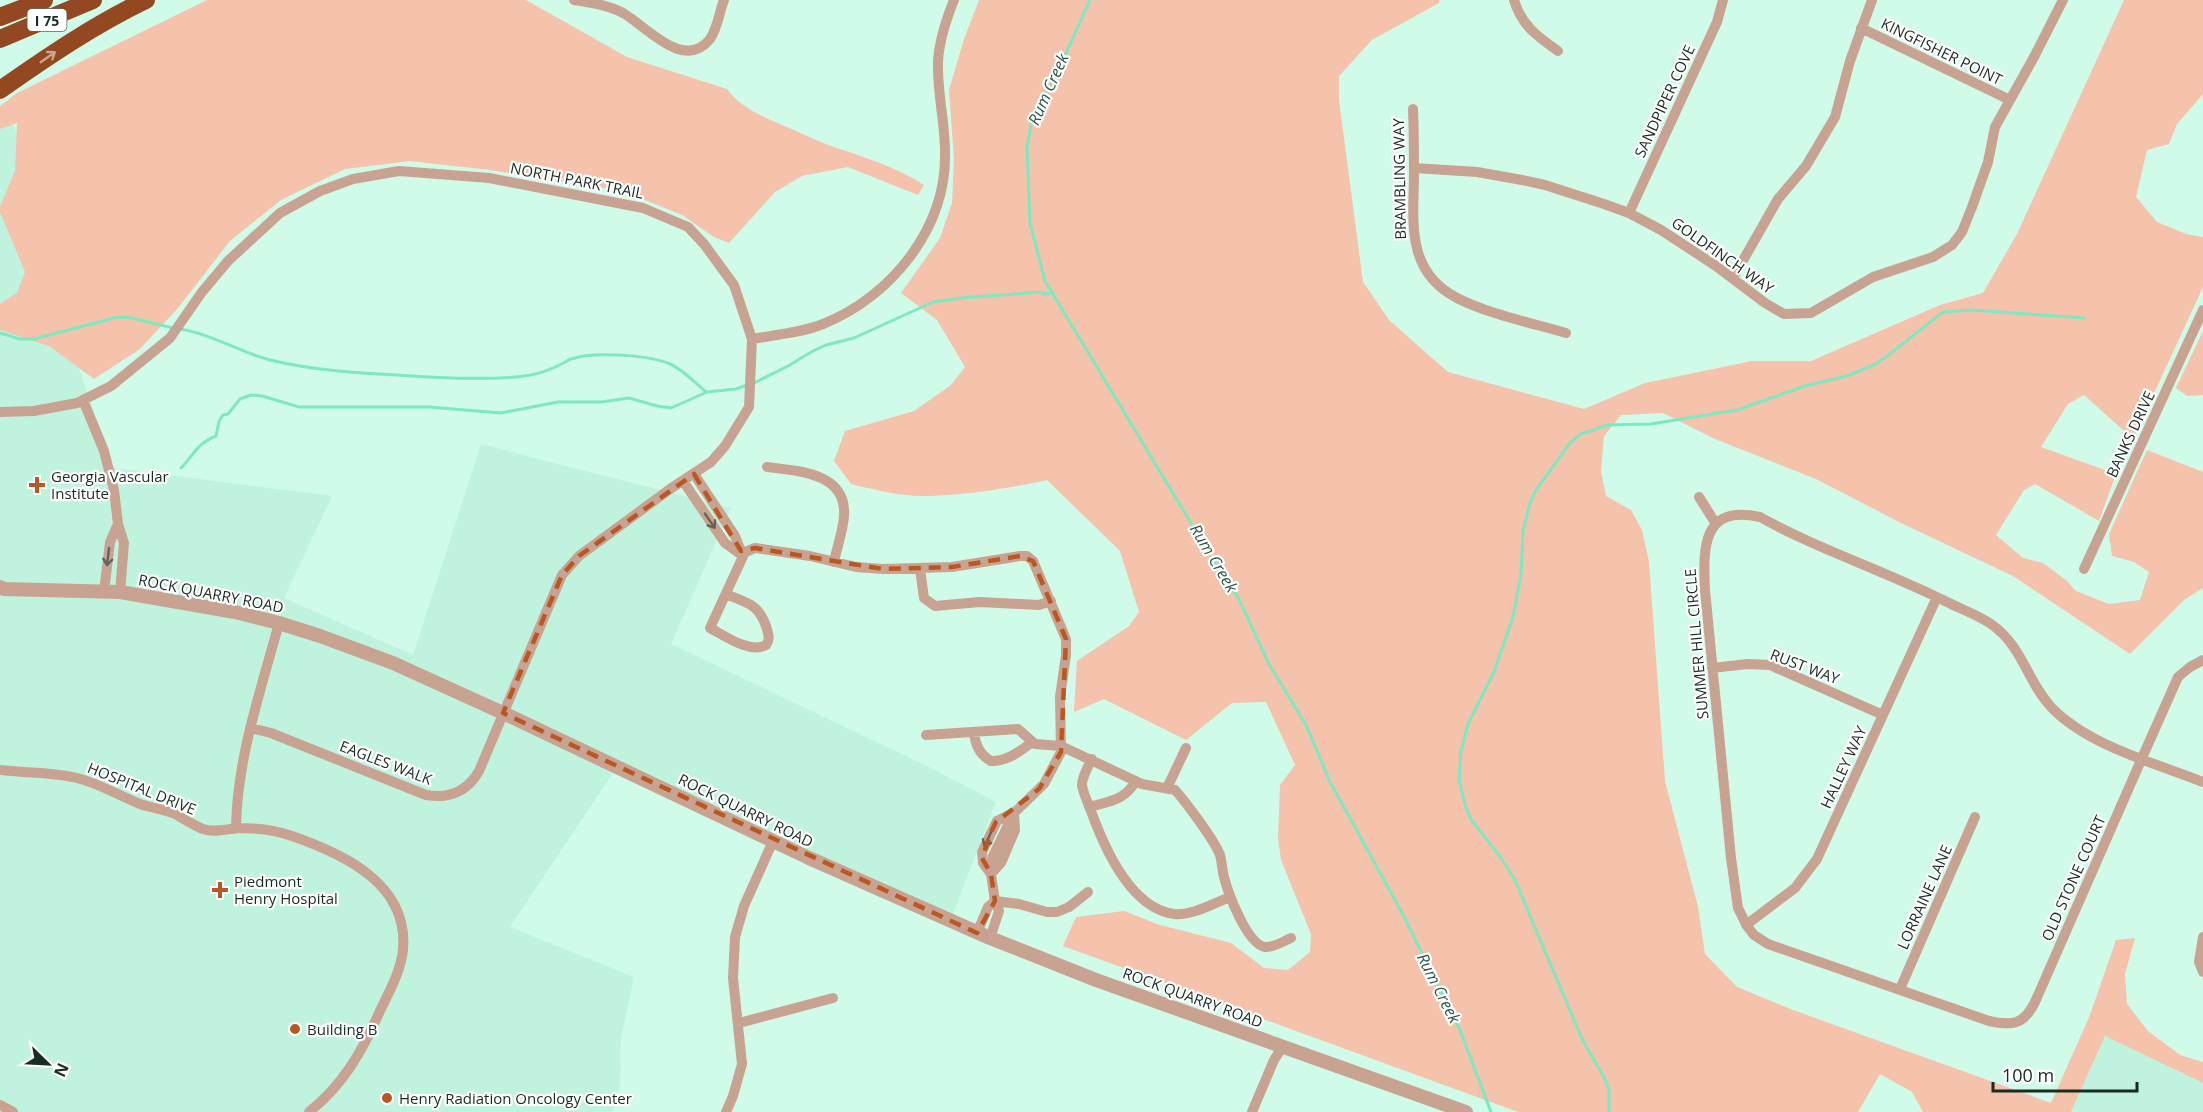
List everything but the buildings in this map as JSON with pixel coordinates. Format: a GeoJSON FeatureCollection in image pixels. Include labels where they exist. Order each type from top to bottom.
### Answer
{"type":"FeatureCollection","features":[{"type":"Feature","properties":{"kind":"highway"},"geometry":{"type":"LineString","coordinates":[[0,17],[44,0]]}},
{"type":"Feature","properties":{"kind":"highway","name":"I 75"},"geometry":{"type":"LineString","coordinates":[[0,39],[93,0]]}},
{"type":"Feature","properties":{"kind":"highway"},"geometry":{"type":"LineString","coordinates":[[0,90],[68,42],[109,17],[146,0]]}},
{"type":"Feature","properties":{"kind":"street"},"geometry":{"type":"LineString","coordinates":[[574,0],[599,4],[618,11],[663,42],[685,51],[697,48],[709,39],[718,22],[724,0]]}},
{"type":"Feature","properties":{"kind":"street"},"geometry":{"type":"LineString","coordinates":[[752,339],[821,325],[846,314],[887,284],[904,266],[922,238],[937,207],[946,155],[938,63],[941,40],[954,0]]}},
{"type":"Feature","properties":{"kind":"street"},"geometry":{"type":"LineString","coordinates":[[1514,0],[1529,29],[1558,51]]}},
{"type":"Feature","properties":{"kind":"street","name":"SANDPIPER COVE"},"geometry":{"type":"LineString","coordinates":[[1629,213],[1717,22],[1723,0]]}},
{"type":"Feature","properties":{"kind":"street"},"geometry":{"type":"LineString","coordinates":[[1733,278],[1778,199],[1806,166],[1835,117],[1850,61],[1872,0]]}},
{"type":"Feature","properties":{"kind":"street","name":"GOLDFINCH WAY"},"geometry":{"type":"LineString","coordinates":[[1414,168],[1477,172],[1522,180],[1564,191],[1629,213],[1677,240],[1784,314],[1811,313],[1873,277],[1933,257],[1952,245],[1962,232],[1988,162],[1995,127],[2063,0]]}},
{"type":"Feature","properties":{"kind":"street","name":"KINGFISHER POINT"},"geometry":{"type":"LineString","coordinates":[[1862,28],[2010,100]]}},
{"type":"Feature","properties":{"kind":"street","name":"BRAMBLING WAY"},"geometry":{"type":"LineString","coordinates":[[1413,109],[1413,232],[1421,262],[1429,275],[1442,288],[1470,303],[1566,333]]}},
{"type":"Feature","properties":{"kind":"street","name":"NORTH PARK TRAIL"},"geometry":{"type":"LineString","coordinates":[[0,412],[34,411],[76,403],[111,386],[170,338],[228,261],[280,213],[320,191],[354,179],[399,171],[489,178],[644,208],[688,226],[704,243],[734,285],[752,339],[749,407],[725,446],[711,462],[579,556],[562,575],[503,713]]}},
{"type":"Feature","properties":{"kind":"street","name":"BANKS DRIVE"},"geometry":{"type":"LineString","coordinates":[[2084,570],[2203,310]]}},
{"type":"Feature","properties":{"kind":"street"},"geometry":{"type":"LineString","coordinates":[[83,400],[106,458],[114,490],[118,524],[124,543],[120,592]]}},
{"type":"Feature","properties":{"kind":"street"},"geometry":{"type":"LineString","coordinates":[[767,467],[815,474],[827,480],[836,490],[843,503],[844,515],[834,562]]}},
{"type":"Feature","properties":{"kind":"street"},"geometry":{"type":"LineString","coordinates":[[694,474],[735,536],[743,556]]}},
{"type":"Feature","properties":{"kind":"street"},"geometry":{"type":"LineString","coordinates":[[683,482],[725,543],[743,556]]}},
{"type":"Feature","properties":{"kind":"street"},"geometry":{"type":"LineString","coordinates":[[1699,497],[1716,524],[1736,515],[1760,517],[1937,597],[1990,624],[2011,640],[2038,690],[2051,707],[2067,721],[2083,732],[2203,782]]}},
{"type":"Feature","properties":{"kind":"street"},"geometry":{"type":"LineString","coordinates":[[104,592],[110,542],[118,524]]}},
{"type":"Feature","properties":{"kind":"street","name":"SUMMER HILL CIRCLE"},"geometry":{"type":"LineString","coordinates":[[1716,524],[1709,532],[1704,563],[1731,858],[1738,908],[1746,925]]}},
{"type":"Feature","properties":{"kind":"street"},"geometry":{"type":"LineString","coordinates":[[726,594],[760,612],[769,637],[766,645],[760,648],[710,628],[746,550],[755,548],[802,554],[865,568],[952,567],[1027,556],[1035,564],[1066,639],[1061,685],[1060,757],[1044,784],[1014,813],[997,821],[982,852],[983,863],[991,874],[999,911],[990,938]]}},
{"type":"Feature","properties":{"kind":"street"},"geometry":{"type":"LineString","coordinates":[[920,569],[924,598],[935,606],[980,602],[1039,605],[1051,601]]}},
{"type":"Feature","properties":{"kind":"street","name":"ROCK QUARRY ROAD"},"geometry":{"type":"LineString","coordinates":[[1,589],[120,592],[182,601],[279,623],[393,663],[773,841],[977,933],[1096,980],[1466,1112]]}},
{"type":"Feature","properties":{"kind":"street","name":"HALLEY WAY"},"geometry":{"type":"LineString","coordinates":[[1746,925],[1786,896],[1814,865],[1937,597]]}},
{"type":"Feature","properties":{"kind":"street"},"geometry":{"type":"LineString","coordinates":[[236,828],[238,783],[279,623]]}},
{"type":"Feature","properties":{"kind":"street","name":"OLD STONE COURT"},"geometry":{"type":"LineString","coordinates":[[1900,989],[1989,1021],[2004,1024],[2022,1020],[2031,1011],[2178,677],[2203,660]]}},
{"type":"Feature","properties":{"kind":"street","name":"RUST WAY"},"geometry":{"type":"LineString","coordinates":[[1712,668],[1748,664],[1770,665],[1883,715]]}},
{"type":"Feature","properties":{"kind":"street","name":"EAGLES WALK"},"geometry":{"type":"LineString","coordinates":[[251,728],[280,737],[414,791],[444,797],[464,789],[477,775],[503,713]]}},
{"type":"Feature","properties":{"kind":"street"},"geometry":{"type":"LineString","coordinates":[[926,735],[1018,729],[1032,742],[1039,745],[1061,746],[1146,785],[1174,790],[1218,850],[1230,897],[1246,928],[1260,945],[1270,947],[1291,938]]}},
{"type":"Feature","properties":{"kind":"street"},"geometry":{"type":"LineString","coordinates":[[974,732],[980,752],[991,761],[999,761],[1012,755],[1032,742]]}},
{"type":"Feature","properties":{"kind":"street"},"geometry":{"type":"LineString","coordinates":[[1167,788],[1186,748]]}},
{"type":"Feature","properties":{"kind":"street"},"geometry":{"type":"LineString","coordinates":[[1092,759],[1082,782],[1089,807],[1109,856],[1139,896],[1149,905],[1167,913],[1180,914],[1230,897]]}},
{"type":"Feature","properties":{"kind":"street","name":"HOSPITAL DRIVE"},"geometry":{"type":"LineString","coordinates":[[0,770],[78,778],[143,805],[173,813],[204,830],[236,828],[267,830],[293,836],[352,863],[369,873],[381,884],[391,898],[401,924],[403,950],[399,968],[364,1046],[337,1085],[309,1112]]}},
{"type":"Feature","properties":{"kind":"street"},"geometry":{"type":"LineString","coordinates":[[1089,807],[1122,797],[1136,780]]}},
{"type":"Feature","properties":{"kind":"street"},"geometry":{"type":"LineString","coordinates":[[991,874],[1001,863],[1015,830],[1014,813]]}},
{"type":"Feature","properties":{"kind":"street","name":"LORRAINE LANE"},"geometry":{"type":"LineString","coordinates":[[1900,989],[1975,818]]}},
{"type":"Feature","properties":{"kind":"street"},"geometry":{"type":"LineString","coordinates":[[726,1112],[742,1064],[733,978],[735,937],[744,906],[773,841]]}},
{"type":"Feature","properties":{"kind":"street"},"geometry":{"type":"LineString","coordinates":[[977,933],[988,907],[995,901],[1057,912],[1069,907],[1088,892]]}},
{"type":"Feature","properties":{"kind":"street"},"geometry":{"type":"LineString","coordinates":[[1746,925],[1754,935],[1768,944],[1900,989]]}},
{"type":"Feature","properties":{"kind":"street"},"geometry":{"type":"LineString","coordinates":[[2203,937],[2199,962],[2203,972]]}},
{"type":"Feature","properties":{"kind":"street"},"geometry":{"type":"LineString","coordinates":[[739,1023],[833,998]]}},
{"type":"Feature","properties":{"kind":"street"},"geometry":{"type":"LineString","coordinates":[[1252,1112],[1274,1060],[1283,1046]]}},
{"type":"Feature","properties":{"kind":"street"},"geometry":{"type":"LineString","coordinates":[[0,1105],[13,1112]]}},
{"type":"Feature","properties":{"kind":"highlighted area"},"geometry":{"type":"Polygon","coordinates":[[[694,474],[741,551],[755,548],[883,569],[952,567],[1020,556],[1033,561],[1066,639],[1061,752],[1039,789],[996,822],[992,830],[982,858],[991,874],[995,901],[977,933],[503,713],[562,575],[579,556],[670,489],[694,474]]]}},
{"type":"Feature","properties":{"kind":"shaded area"},"geometry":{"type":"Polygon","coordinates":[[[207,0],[526,0],[627,57],[727,89],[745,106],[760,115],[825,144],[890,167],[924,185],[918,195],[848,167],[802,176],[775,192],[729,243],[714,237],[682,215],[623,191],[490,170],[410,161],[345,169],[281,200],[230,241],[178,308],[140,349],[94,379],[49,346],[0,330],[0,304],[17,293],[25,272],[0,212],[15,171],[17,123],[0,129],[0,106],[17,93],[207,0]]]}},
{"type":"Feature","properties":{"kind":"shaded area"},"geometry":{"type":"Polygon","coordinates":[[[979,0],[1439,0],[1439,3],[1372,40],[1339,76],[1339,100],[1363,282],[1389,320],[1448,372],[1584,409],[1645,383],[1752,361],[1811,361],[1940,305],[1983,293],[2017,234],[2124,0],[2203,0],[2203,94],[2177,124],[2169,144],[2147,150],[2136,197],[2157,222],[2186,234],[2203,237],[2203,287],[2133,439],[2084,395],[2068,404],[2041,447],[2116,474],[2099,521],[2035,484],[2024,490],[1996,535],[2023,558],[2043,563],[2066,580],[2076,591],[2109,604],[2140,600],[2149,572],[2134,562],[2112,556],[2109,534],[2147,450],[2203,472],[2203,588],[2184,600],[2130,654],[2013,576],[1903,524],[1816,479],[1715,439],[1663,413],[1621,415],[1604,436],[1601,471],[1606,496],[1631,510],[1642,530],[1649,562],[1665,781],[1698,907],[1705,954],[1737,987],[1793,1010],[2051,1103],[2090,1015],[2116,940],[2135,938],[2125,974],[2127,1004],[2148,1031],[2180,1055],[2203,1062],[2203,1083],[2105,1036],[2071,1112],[1923,1112],[1912,1092],[1880,1074],[1858,1112],[1518,1112],[1063,946],[1076,917],[1124,911],[1160,925],[1231,943],[1264,968],[1288,970],[1310,952],[1311,934],[1281,860],[1278,838],[1280,785],[1295,765],[1266,702],[1232,703],[1186,740],[1104,699],[1074,712],[1077,661],[1129,626],[1139,612],[1120,551],[1047,480],[973,493],[909,495],[851,484],[834,461],[845,431],[914,411],[951,385],[965,367],[937,320],[901,293],[940,238],[952,203],[954,159],[949,90],[964,39],[979,0]]]}},
{"type":"Feature","properties":{"kind":"shaded area"},"geometry":{"type":"Polygon","coordinates":[[[12,117],[69,339],[113,468],[332,496],[284,598],[413,655],[481,444],[731,508],[671,644],[929,767],[996,802],[952,916],[617,767],[510,927],[634,977],[621,1038],[620,1085],[613,1112],[0,1112],[0,127],[12,117]]]}},
{"type":"Feature","properties":{"kind":"shaded area"},"geometry":{"type":"Polygon","coordinates":[[[2203,331],[2203,395],[2187,396],[2176,388],[2203,331]]]}},
{"type":"Feature","properties":{"kind":"shaded area"},"geometry":{"type":"Polygon","coordinates":[[[2105,1036],[2203,1083],[2203,1112],[2071,1112],[2105,1036]]]}},
{"type":"Feature","properties":{"kind":"waterway","name":"Rum Creek"},"geometry":{"type":"LineString","coordinates":[[1090,0],[1052,84],[1037,106],[1027,148],[1030,223],[1045,281],[1226,581],[1238,597],[1269,664],[1306,725],[1330,782],[1400,909],[1460,1030],[1491,1112]]}},
{"type":"Feature","properties":{"kind":"waterway"},"geometry":{"type":"LineString","coordinates":[[754,383],[826,345],[854,338],[933,302],[961,298],[1053,293]]}},
{"type":"Feature","properties":{"kind":"waterway"},"geometry":{"type":"LineString","coordinates":[[1609,1112],[1609,1090],[1604,1077],[1582,1039],[1515,880],[1472,821],[1459,780],[1461,751],[1468,724],[1494,672],[1513,617],[1521,575],[1523,531],[1536,490],[1570,443],[1581,434],[1608,425],[1651,424],[1737,410],[1805,386],[1847,376],[1874,365],[1943,312],[1972,310],[2084,318]]}},
{"type":"Feature","properties":{"kind":"waterway"},"geometry":{"type":"LineString","coordinates":[[0,333],[20,339],[34,339],[118,317],[173,328]]}},
{"type":"Feature","properties":{"kind":"waterway"},"geometry":{"type":"LineString","coordinates":[[180,329],[192,331],[270,360],[334,370],[427,377],[521,377],[546,371],[571,359],[581,357],[635,356],[670,364],[685,373],[706,392]]}},
{"type":"Feature","properties":{"kind":"waterway"},"geometry":{"type":"LineString","coordinates":[[181,468],[199,446],[216,436],[219,421],[223,415],[228,414],[240,399],[251,395],[299,407],[429,407],[501,413],[558,402],[601,402],[629,398],[671,408],[707,392],[736,389],[747,385]]}},
{"type":"Feature","properties":{"kind":"place","name":"Georgia Vascular Institute"},"geometry":{"type":"Point","coordinates":[37,485]}},
{"type":"Feature","properties":{"kind":"place","name":"Piedmont Henry Hospital"},"geometry":{"type":"Point","coordinates":[220,890]}},
{"type":"Feature","properties":{"kind":"place","name":"Building B"},"geometry":{"type":"Point","coordinates":[295,1029]}},
{"type":"Feature","properties":{"kind":"place","name":"Henry Radiation Oncology Center"},"geometry":{"type":"Point","coordinates":[387,1098]}}]}
